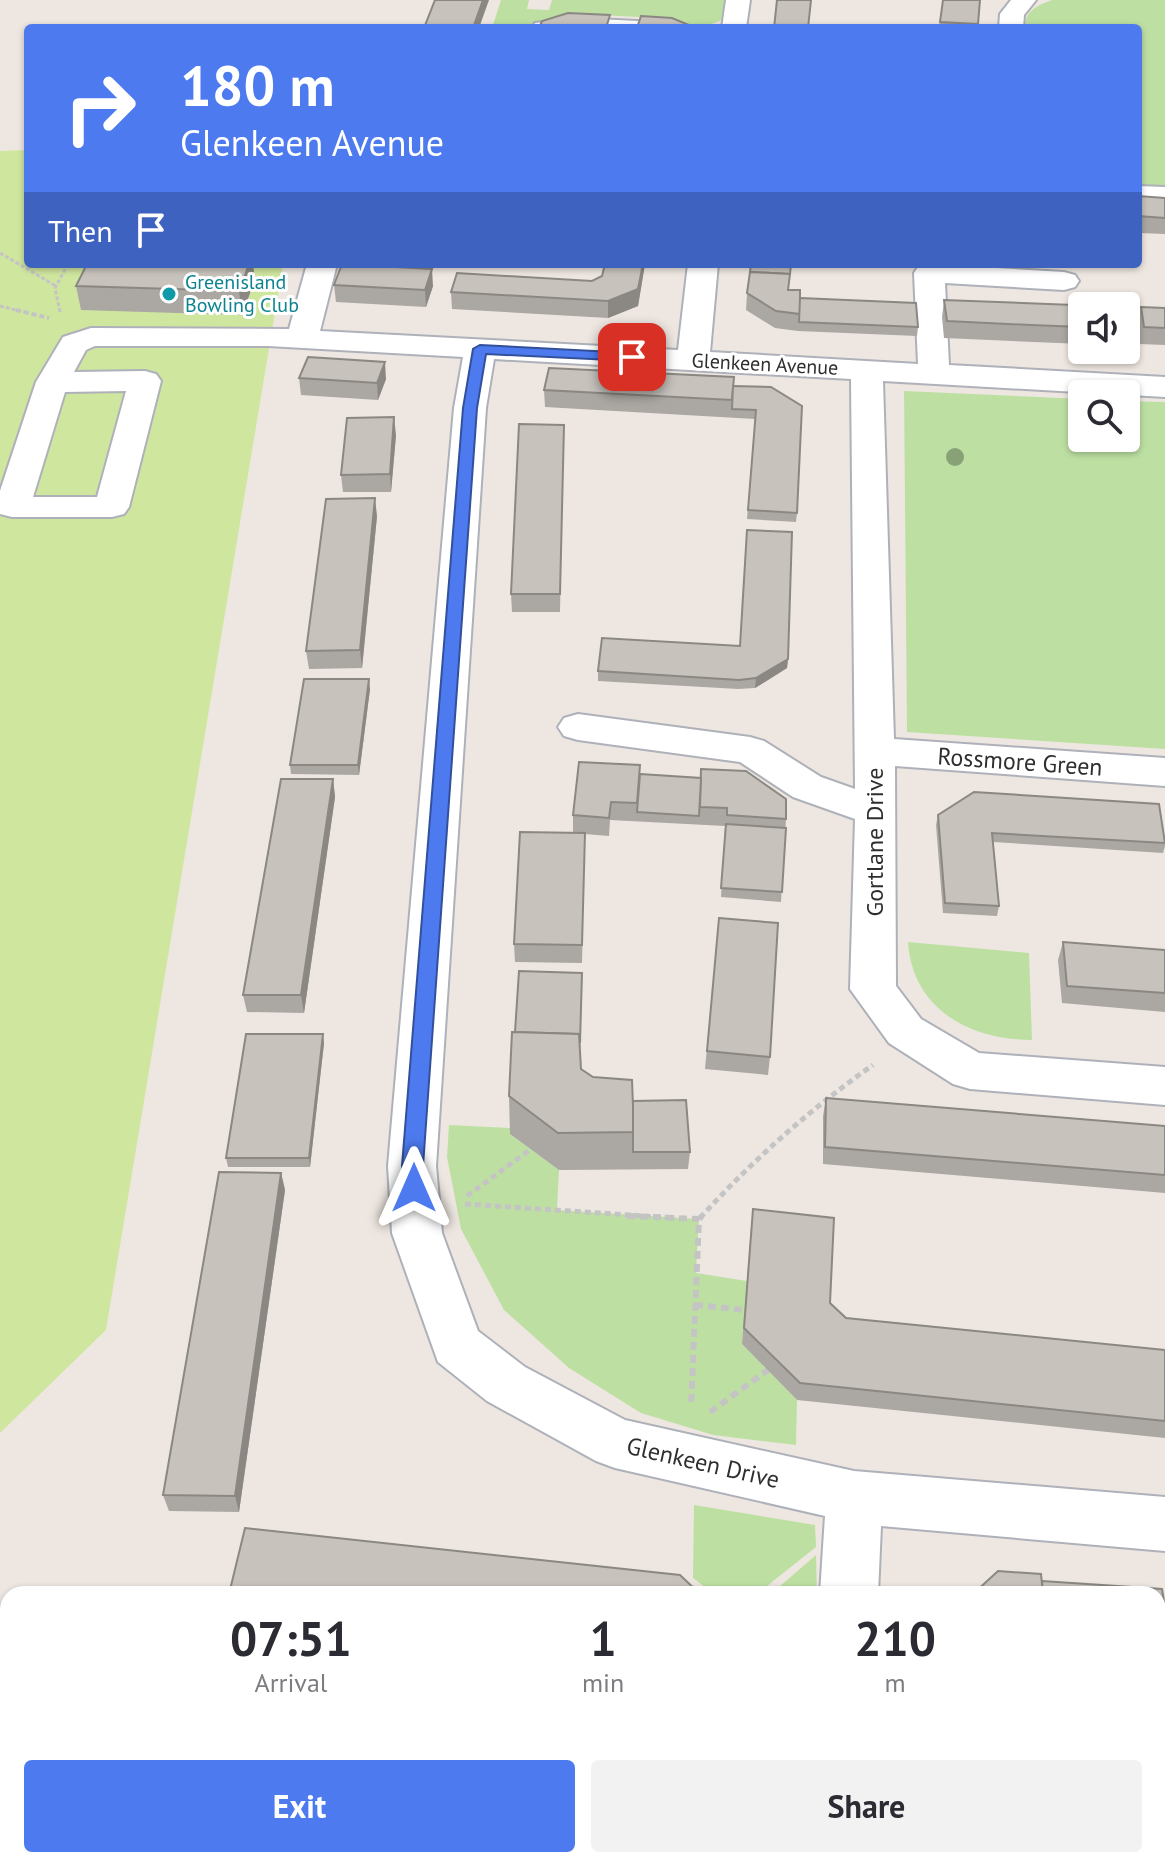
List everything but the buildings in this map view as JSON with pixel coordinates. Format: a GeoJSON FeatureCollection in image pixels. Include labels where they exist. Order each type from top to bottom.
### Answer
{"type":"FeatureCollection","features":[{"type":"Feature","properties":{"kind":"street"},"geometry":{"type":"LineString","coordinates":[[735,24],[738,0]]}},
{"type":"Feature","properties":{"kind":"street"},"geometry":{"type":"LineString","coordinates":[[1011,24],[1012,14],[1024,0]]}},
{"type":"Feature","properties":{"kind":"street"},"geometry":{"type":"LineString","coordinates":[[1142,194],[1165,195]]}},
{"type":"Feature","properties":{"kind":"street"},"geometry":{"type":"LineString","coordinates":[[302,340],[321,268]]}},
{"type":"Feature","properties":{"kind":"street"},"geometry":{"type":"LineString","coordinates":[[693,361],[703,268]]}},
{"type":"Feature","properties":{"kind":"street"},"geometry":{"type":"LineString","coordinates":[[934,374],[929,273],[1064,281]]}},
{"type":"Feature","properties":{"kind":"street","name":"Glenkeen Avenue"},"geometry":{"type":"LineString","coordinates":[[52,382],[145,381],[112,507],[12,507],[52,382],[74,344],[91,337],[268,337],[1165,387]]}},
{"type":"Feature","properties":{"kind":"street","name":"Glenkeen Drive"},"geometry":{"type":"LineString","coordinates":[[480,349],[470,408],[412,1166],[417,1233],[457,1346],[506,1384],[615,1443],[854,1497],[1165,1524]]}},
{"type":"Feature","properties":{"kind":"street","name":"Gortlane Drive"},"geometry":{"type":"LineString","coordinates":[[867,370],[876,811],[873,989],[905,1031],[970,1071],[1165,1086]]}},
{"type":"Feature","properties":{"kind":"street"},"geometry":{"type":"LineString","coordinates":[[578,727],[750,750],[807,787],[876,811]]}},
{"type":"Feature","properties":{"kind":"street","name":"Rossmore Green"},"geometry":{"type":"LineString","coordinates":[[875,751],[1165,772]]}},
{"type":"Feature","properties":{"kind":"street"},"geometry":{"type":"LineString","coordinates":[[849,1586],[854,1497]]}},
{"type":"Feature","properties":{"kind":"path"},"geometry":{"type":"LineString","coordinates":[[0,253],[24,267]]}},
{"type":"Feature","properties":{"kind":"path"},"geometry":{"type":"LineString","coordinates":[[25,268],[56,286]]}},
{"type":"Feature","properties":{"kind":"path"},"geometry":{"type":"LineString","coordinates":[[62,321],[56,286],[66,268]]}},
{"type":"Feature","properties":{"kind":"path"},"geometry":{"type":"LineString","coordinates":[[691,1412],[699,1219],[751,1163],[804,1116],[884,1057]]}},
{"type":"Feature","properties":{"kind":"path"},"geometry":{"type":"LineString","coordinates":[[531,1149],[456,1204],[699,1219]]}},
{"type":"Feature","properties":{"kind":"path"},"geometry":{"type":"LineString","coordinates":[[695,1305],[745,1310]]}},
{"type":"Feature","properties":{"kind":"path"},"geometry":{"type":"LineString","coordinates":[[701,1419],[768,1370]]}},
{"type":"Feature","properties":{"kind":"green space"},"geometry":{"type":"Polygon","coordinates":[[[501,0],[529,0],[527,9],[549,10],[552,0],[732,0],[729,15],[707,24],[600,15],[545,24],[493,24],[501,0]]]}},
{"type":"Feature","properties":{"kind":"green space"},"geometry":{"type":"Polygon","coordinates":[[[1052,0],[1165,0],[1165,187],[1142,185],[1142,24],[1025,24],[1029,13],[1052,0]]]}},
{"type":"Feature","properties":{"kind":"green space"},"geometry":{"type":"Polygon","coordinates":[[[24,150],[24,268],[282,268],[106,1330],[0,1433],[0,151],[24,150]]]}},
{"type":"Feature","properties":{"kind":"green space"},"geometry":{"type":"Polygon","coordinates":[[[904,391],[1068,398],[1068,452],[1140,452],[1140,401],[1165,402],[1165,749],[907,732],[904,391]]]}},
{"type":"Feature","properties":{"kind":"green space"},"geometry":{"type":"Polygon","coordinates":[[[908,942],[1029,953],[1032,1040],[987,1034],[948,1016],[920,986],[908,942]]]}},
{"type":"Feature","properties":{"kind":"green space"},"geometry":{"type":"Polygon","coordinates":[[[449,1125],[510,1128],[510,1134],[559,1170],[557,1210],[699,1219],[696,1273],[747,1281],[742,1344],[797,1400],[796,1445],[713,1435],[641,1413],[569,1368],[504,1310],[461,1229],[447,1157],[449,1125]]]}},
{"type":"Feature","properties":{"kind":"green space"},"geometry":{"type":"Polygon","coordinates":[[[694,1505],[815,1525],[816,1547],[767,1586],[704,1586],[693,1578],[694,1505]]]}},
{"type":"Feature","properties":{"kind":"green space"},"geometry":{"type":"Polygon","coordinates":[[[816,1555],[817,1586],[780,1586],[816,1555]]]}},
{"type":"Feature","properties":{"kind":"place","name":"Greenisland Bowling Club"},"geometry":{"type":"Point","coordinates":[169,294]}},
{"type":"Feature","properties":{"kind":"route"},"geometry":{"type":"LineString","coordinates":[[414,1188],[412,1166],[470,408],[480,349],[632,357]]}}]}
